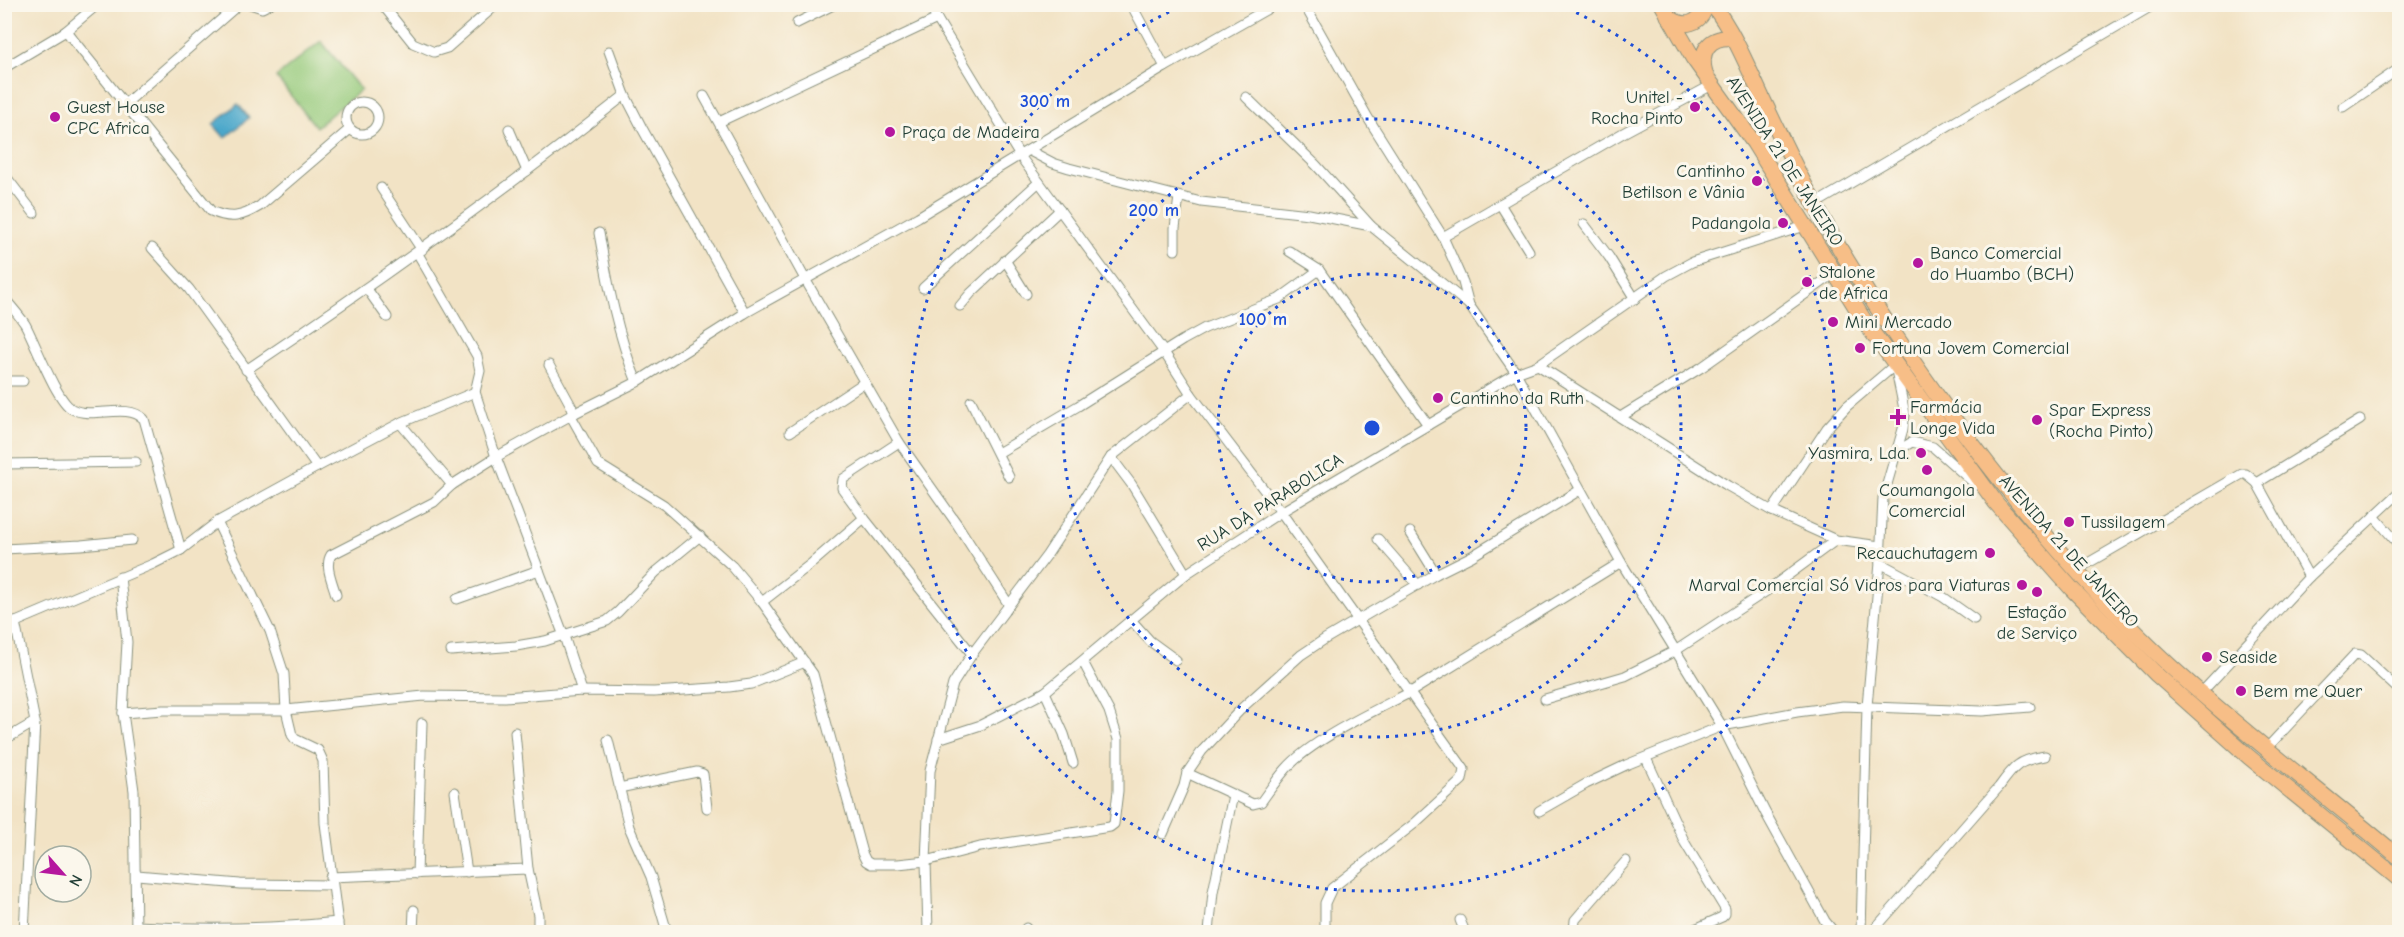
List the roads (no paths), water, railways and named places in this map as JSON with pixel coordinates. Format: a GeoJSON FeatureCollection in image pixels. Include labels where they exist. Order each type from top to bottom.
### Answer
{"type":"FeatureCollection","features":[{"type":"Feature","properties":{"kind":"main road"},"geometry":{"type":"LineString","coordinates":[[1664,9],[1677,23],[1690,24],[1701,17],[1706,4]]}},
{"type":"Feature","properties":{"kind":"main road","name":"AVENIDA 21 DE JANEIRO"},"geometry":{"type":"LineString","coordinates":[[1712,4],[1733,38],[1815,204],[1853,271],[1909,356],[2016,499],[2076,570],[2168,664],[2265,750],[2400,858]]}},
{"type":"Feature","properties":{"kind":"main road","name":"AVENIDA 21 DE JANEIRO"},"geometry":{"type":"LineString","coordinates":[[1664,9],[1709,80],[1754,143],[1895,365],[1996,503],[2070,588],[2157,675],[2249,757],[2400,880]]}},
{"type":"Feature","properties":{"kind":"main road"},"geometry":{"type":"LineString","coordinates":[[1709,80],[1702,58],[1707,46],[1719,38],[1733,38]]}},
{"type":"Feature","properties":{"kind":"street"},"geometry":{"type":"LineString","coordinates":[[4,68],[66,31],[98,4]]}},
{"type":"Feature","properties":{"kind":"street"},"geometry":{"type":"LineString","coordinates":[[125,105],[239,4]]}},
{"type":"Feature","properties":{"kind":"street"},"geometry":{"type":"LineString","coordinates":[[250,4],[257,8],[270,4]]}},
{"type":"Feature","properties":{"kind":"street"},"geometry":{"type":"LineString","coordinates":[[382,4],[412,43],[434,52],[447,48],[497,4]]}},
{"type":"Feature","properties":{"kind":"street"},"geometry":{"type":"LineString","coordinates":[[797,23],[835,4]]}},
{"type":"Feature","properties":{"kind":"street"},"geometry":{"type":"LineString","coordinates":[[928,4],[1020,156],[1164,352],[1191,394],[1281,512],[1464,770],[1464,776],[1413,824],[1332,888],[1325,903],[1325,933]]}},
{"type":"Feature","properties":{"kind":"street"},"geometry":{"type":"LineString","coordinates":[[1131,4],[1165,67]]}},
{"type":"Feature","properties":{"kind":"street"},"geometry":{"type":"LineString","coordinates":[[336,595],[327,560],[331,555],[434,502],[452,485],[496,457],[573,414],[637,382],[745,312],[918,217],[1165,67],[1276,4]]}},
{"type":"Feature","properties":{"kind":"street"},"geometry":{"type":"LineString","coordinates":[[1304,4],[1368,118],[1443,237],[1463,282],[1469,304]]}},
{"type":"Feature","properties":{"kind":"street"},"geometry":{"type":"LineString","coordinates":[[1815,204],[2155,4]]}},
{"type":"Feature","properties":{"kind":"street"},"geometry":{"type":"LineString","coordinates":[[719,122],[937,19]]}},
{"type":"Feature","properties":{"kind":"street"},"geometry":{"type":"LineString","coordinates":[[66,31],[211,211],[233,218],[260,206],[350,129]]}},
{"type":"Feature","properties":{"kind":"street"},"geometry":{"type":"LineString","coordinates":[[609,51],[625,95],[745,312]]}},
{"type":"Feature","properties":{"kind":"street"},"geometry":{"type":"LineString","coordinates":[[2343,107],[2400,68]]}},
{"type":"Feature","properties":{"kind":"street"},"geometry":{"type":"LineString","coordinates":[[1443,237],[1709,80]]}},
{"type":"Feature","properties":{"kind":"street"},"geometry":{"type":"LineString","coordinates":[[246,370],[420,252],[625,95]]}},
{"type":"Feature","properties":{"kind":"street"},"geometry":{"type":"LineString","coordinates":[[704,96],[805,279],[899,442],[957,524],[1009,605]]}},
{"type":"Feature","properties":{"kind":"street"},"geometry":{"type":"LineString","coordinates":[[1246,97],[1316,165],[1371,226],[1469,304],[1516,373],[1621,562],[1722,726],[1765,812],[1834,933]]}},
{"type":"Feature","properties":{"kind":"street"},"geometry":{"type":"LineString","coordinates":[[509,129],[527,171]]}},
{"type":"Feature","properties":{"kind":"street"},"geometry":{"type":"LineString","coordinates":[[1030,151],[1053,163],[1201,202],[1309,214],[1371,226]]}},
{"type":"Feature","properties":{"kind":"street"},"geometry":{"type":"LineString","coordinates":[[4,174],[34,213]]}},
{"type":"Feature","properties":{"kind":"street"},"geometry":{"type":"LineString","coordinates":[[923,288],[1039,182]]}},
{"type":"Feature","properties":{"kind":"street"},"geometry":{"type":"LineString","coordinates":[[381,188],[474,349],[480,371],[475,392],[496,457],[564,636],[582,691]]}},
{"type":"Feature","properties":{"kind":"street"},"geometry":{"type":"LineString","coordinates":[[1175,250],[1174,228],[1179,197]]}},
{"type":"Feature","properties":{"kind":"street"},"geometry":{"type":"LineString","coordinates":[[1500,204],[1528,251]]}},
{"type":"Feature","properties":{"kind":"street"},"geometry":{"type":"LineString","coordinates":[[960,306],[1060,210]]}},
{"type":"Feature","properties":{"kind":"street"},"geometry":{"type":"LineString","coordinates":[[1584,224],[1609,257],[1635,298]]}},
{"type":"Feature","properties":{"kind":"street","name":"RUA DA PARABOLICA"},"geometry":{"type":"LineString","coordinates":[[938,739],[981,725],[1045,692],[1186,574],[1281,512],[1516,373],[1538,365],[1692,262],[1805,226]]}},
{"type":"Feature","properties":{"kind":"street"},"geometry":{"type":"LineString","coordinates":[[598,233],[615,319],[624,352],[637,382]]}},
{"type":"Feature","properties":{"kind":"street"},"geometry":{"type":"LineString","coordinates":[[152,248],[189,289],[317,467]]}},
{"type":"Feature","properties":{"kind":"street"},"geometry":{"type":"LineString","coordinates":[[1289,251],[1319,270],[1428,425]]}},
{"type":"Feature","properties":{"kind":"street"},"geometry":{"type":"LineString","coordinates":[[1005,261],[1026,294]]}},
{"type":"Feature","properties":{"kind":"street"},"geometry":{"type":"LineString","coordinates":[[998,453],[1205,328],[1279,299],[1319,270]]}},
{"type":"Feature","properties":{"kind":"street"},"geometry":{"type":"LineString","coordinates":[[1622,416],[1702,367],[1835,273]]}},
{"type":"Feature","properties":{"kind":"street"},"geometry":{"type":"LineString","coordinates":[[367,289],[387,317]]}},
{"type":"Feature","properties":{"kind":"street"},"geometry":{"type":"LineString","coordinates":[[4,298],[23,321],[59,393],[69,408],[87,413],[129,412],[139,414],[144,419],[181,550]]}},
{"type":"Feature","properties":{"kind":"street"},"geometry":{"type":"LineString","coordinates":[[549,365],[598,464],[664,505],[732,566],[762,602],[813,674],[819,688],[844,789],[866,861],[871,864],[926,861],[980,847],[1110,827],[1114,824],[1118,791],[1118,739],[1109,711],[1083,662]]}},
{"type":"Feature","properties":{"kind":"street"},"geometry":{"type":"LineString","coordinates":[[1538,365],[1622,416],[1728,486],[1772,511],[1836,540],[1880,546]]}},
{"type":"Feature","properties":{"kind":"street"},"geometry":{"type":"LineString","coordinates":[[1772,511],[1827,428],[1847,406],[1895,365],[1905,414],[1903,429],[1883,498],[1880,563],[1867,706],[1861,933]]}},
{"type":"Feature","properties":{"kind":"street"},"geometry":{"type":"LineString","coordinates":[[4,381],[23,381]]}},
{"type":"Feature","properties":{"kind":"street"},"geometry":{"type":"LineString","coordinates":[[790,432],[865,382]]}},
{"type":"Feature","properties":{"kind":"street"},"geometry":{"type":"LineString","coordinates":[[4,627],[153,564],[181,550],[217,522],[317,467],[400,423],[475,392]]}},
{"type":"Feature","properties":{"kind":"street"},"geometry":{"type":"LineString","coordinates":[[928,933],[926,861],[930,771],[953,684],[972,654],[1047,555],[1111,457],[1191,394]]}},
{"type":"Feature","properties":{"kind":"street"},"geometry":{"type":"LineString","coordinates":[[971,401],[1009,477]]}},
{"type":"Feature","properties":{"kind":"street"},"geometry":{"type":"LineString","coordinates":[[2257,483],[2360,420]]}},
{"type":"Feature","properties":{"kind":"street"},"geometry":{"type":"LineString","coordinates":[[400,423],[452,485]]}},
{"type":"Feature","properties":{"kind":"street"},"geometry":{"type":"LineString","coordinates":[[899,442],[843,479],[842,488],[972,654]]}},
{"type":"Feature","properties":{"kind":"street"},"geometry":{"type":"LineString","coordinates":[[1895,452],[1912,442],[1924,443],[1933,447],[1996,503]]}},
{"type":"Feature","properties":{"kind":"street"},"geometry":{"type":"LineString","coordinates":[[1111,457],[1132,485],[1186,574]]}},
{"type":"Feature","properties":{"kind":"street"},"geometry":{"type":"LineString","coordinates":[[4,464],[136,462]]}},
{"type":"Feature","properties":{"kind":"street"},"geometry":{"type":"LineString","coordinates":[[2076,570],[2242,474],[2250,475],[2257,483],[2309,577]]}},
{"type":"Feature","properties":{"kind":"street"},"geometry":{"type":"LineString","coordinates":[[1163,834],[1184,786],[1187,773],[1218,732],[1301,655],[1436,574],[1472,556],[1580,490]]}},
{"type":"Feature","properties":{"kind":"street"},"geometry":{"type":"LineString","coordinates":[[2201,693],[2309,577],[2400,492]]}},
{"type":"Feature","properties":{"kind":"street"},"geometry":{"type":"LineString","coordinates":[[2374,516],[2400,546]]}},
{"type":"Feature","properties":{"kind":"street"},"geometry":{"type":"LineString","coordinates":[[762,602],[864,518]]}},
{"type":"Feature","properties":{"kind":"street"},"geometry":{"type":"LineString","coordinates":[[217,522],[270,632],[284,674],[286,710],[295,739],[318,750],[323,761],[325,823],[339,933]]}},
{"type":"Feature","properties":{"kind":"street"},"geometry":{"type":"LineString","coordinates":[[1410,532],[1436,574]]}},
{"type":"Feature","properties":{"kind":"street"},"geometry":{"type":"LineString","coordinates":[[450,651],[516,646],[564,636],[607,621],[656,572],[700,536]]}},
{"type":"Feature","properties":{"kind":"street"},"geometry":{"type":"LineString","coordinates":[[4,549],[132,540]]}},
{"type":"Feature","properties":{"kind":"street"},"geometry":{"type":"LineString","coordinates":[[1378,540],[1418,585]]}},
{"type":"Feature","properties":{"kind":"street"},"geometry":{"type":"LineString","coordinates":[[1545,699],[1625,676],[1675,651],[1765,592],[1836,540]]}},
{"type":"Feature","properties":{"kind":"street"},"geometry":{"type":"LineString","coordinates":[[1187,773],[1253,804],[1261,802],[1287,767],[1305,752],[1375,710],[1409,693],[1621,562]]}},
{"type":"Feature","properties":{"kind":"street"},"geometry":{"type":"LineString","coordinates":[[1880,563],[1943,597],[1974,619]]}},
{"type":"Feature","properties":{"kind":"street"},"geometry":{"type":"LineString","coordinates":[[457,599],[539,570]]}},
{"type":"Feature","properties":{"kind":"street"},"geometry":{"type":"LineString","coordinates":[[120,577],[127,642],[123,713],[134,791],[137,929],[273,928],[338,922]]}},
{"type":"Feature","properties":{"kind":"street"},"geometry":{"type":"LineString","coordinates":[[1132,621],[1150,641],[1176,660]]}},
{"type":"Feature","properties":{"kind":"street"},"geometry":{"type":"LineString","coordinates":[[15,622],[35,722],[24,933]]}},
{"type":"Feature","properties":{"kind":"street"},"geometry":{"type":"LineString","coordinates":[[2265,750],[2352,656],[2361,655],[2400,691]]}},
{"type":"Feature","properties":{"kind":"street"},"geometry":{"type":"LineString","coordinates":[[123,713],[163,710],[286,710],[424,696],[505,697],[582,691],[654,692],[729,687],[751,684],[805,662]]}},
{"type":"Feature","properties":{"kind":"street"},"geometry":{"type":"LineString","coordinates":[[1045,692],[1064,734],[1073,763]]}},
{"type":"Feature","properties":{"kind":"street"},"geometry":{"type":"LineString","coordinates":[[1539,811],[1586,784],[1722,726],[1843,706],[1982,711],[2030,707]]}},
{"type":"Feature","properties":{"kind":"street"},"geometry":{"type":"LineString","coordinates":[[4,740],[35,722]]}},
{"type":"Feature","properties":{"kind":"street"},"geometry":{"type":"LineString","coordinates":[[417,874],[422,723]]}},
{"type":"Feature","properties":{"kind":"street"},"geometry":{"type":"LineString","coordinates":[[515,732],[528,869],[535,893],[538,933]]}},
{"type":"Feature","properties":{"kind":"street"},"geometry":{"type":"LineString","coordinates":[[608,740],[629,827],[651,877],[668,933]]}},
{"type":"Feature","properties":{"kind":"street"},"geometry":{"type":"LineString","coordinates":[[1872,933],[1999,787],[2010,771],[2021,761],[2045,756]]}},
{"type":"Feature","properties":{"kind":"street"},"geometry":{"type":"LineString","coordinates":[[1646,758],[1685,843],[1725,909],[1722,917],[1688,933]]}},
{"type":"Feature","properties":{"kind":"street"},"geometry":{"type":"LineString","coordinates":[[619,788],[697,772],[703,774],[707,808]]}},
{"type":"Feature","properties":{"kind":"street"},"geometry":{"type":"LineString","coordinates":[[455,792],[466,872]]}},
{"type":"Feature","properties":{"kind":"street"},"geometry":{"type":"LineString","coordinates":[[1209,933],[1213,892],[1233,795]]}},
{"type":"Feature","properties":{"kind":"street"},"geometry":{"type":"LineString","coordinates":[[1574,933],[1575,920],[1626,861]]}},
{"type":"Feature","properties":{"kind":"street"},"geometry":{"type":"LineString","coordinates":[[137,875],[240,884],[528,869]]}},
{"type":"Feature","properties":{"kind":"street"},"geometry":{"type":"LineString","coordinates":[[413,933],[414,910]]}},
{"type":"Feature","properties":{"kind":"street"},"geometry":{"type":"LineString","coordinates":[[1460,920],[1465,933]]}},
{"type":"Feature","properties":{"kind":"water"},"geometry":{"type":"Polygon","coordinates":[[[238,104],[249,118],[225,138],[213,124],[238,104]]]}},
{"type":"Feature","properties":{"kind":"place","name":"Unitel - Rocha Pinto"},"geometry":{"type":"Point","coordinates":[1695,107]}},
{"type":"Feature","properties":{"kind":"place","name":"Guest House CPC Africa"},"geometry":{"type":"Point","coordinates":[55,117]}},
{"type":"Feature","properties":{"kind":"place","name":"Praça de Madeira"},"geometry":{"type":"Point","coordinates":[890,132]}},
{"type":"Feature","properties":{"kind":"place","name":"Cantinho Betilson e Vânia"},"geometry":{"type":"Point","coordinates":[1757,181]}},
{"type":"Feature","properties":{"kind":"place","name":"Padangola"},"geometry":{"type":"Point","coordinates":[1783,223]}},
{"type":"Feature","properties":{"kind":"place","name":"Banco Comercial do Huambo (BCH)"},"geometry":{"type":"Point","coordinates":[1918,263]}},
{"type":"Feature","properties":{"kind":"place","name":"Stalone de Africa"},"geometry":{"type":"Point","coordinates":[1807,282]}},
{"type":"Feature","properties":{"kind":"place","name":"Mini Mercado"},"geometry":{"type":"Point","coordinates":[1833,322]}},
{"type":"Feature","properties":{"kind":"place","name":"Fortuna Jovem Comercial"},"geometry":{"type":"Point","coordinates":[1860,348]}},
{"type":"Feature","properties":{"kind":"place","name":"Cantinho da Ruth"},"geometry":{"type":"Point","coordinates":[1438,398]}},
{"type":"Feature","properties":{"kind":"place","name":"Farmácia Longe Vida"},"geometry":{"type":"Point","coordinates":[1898,417]}},
{"type":"Feature","properties":{"kind":"place","name":"Spar Express (Rocha Pinto)"},"geometry":{"type":"Point","coordinates":[2037,420]}},
{"type":"Feature","properties":{"kind":"place","name":"Yasmira, Lda."},"geometry":{"type":"Point","coordinates":[1921,453]}},
{"type":"Feature","properties":{"kind":"place","name":"Coumangola Comercial"},"geometry":{"type":"Point","coordinates":[1927,470]}},
{"type":"Feature","properties":{"kind":"place","name":"Tussilagem"},"geometry":{"type":"Point","coordinates":[2069,522]}},
{"type":"Feature","properties":{"kind":"place","name":"Recauchutagem"},"geometry":{"type":"Point","coordinates":[1990,553]}},
{"type":"Feature","properties":{"kind":"place","name":"Marval Comercial Só Vidros para Viaturas"},"geometry":{"type":"Point","coordinates":[2022,585]}},
{"type":"Feature","properties":{"kind":"place","name":"Estação de Serviço"},"geometry":{"type":"Point","coordinates":[2037,592]}},
{"type":"Feature","properties":{"kind":"place","name":"Seaside"},"geometry":{"type":"Point","coordinates":[2207,657]}},
{"type":"Feature","properties":{"kind":"place","name":"Bem me Quer"},"geometry":{"type":"Point","coordinates":[2241,691]}}]}
